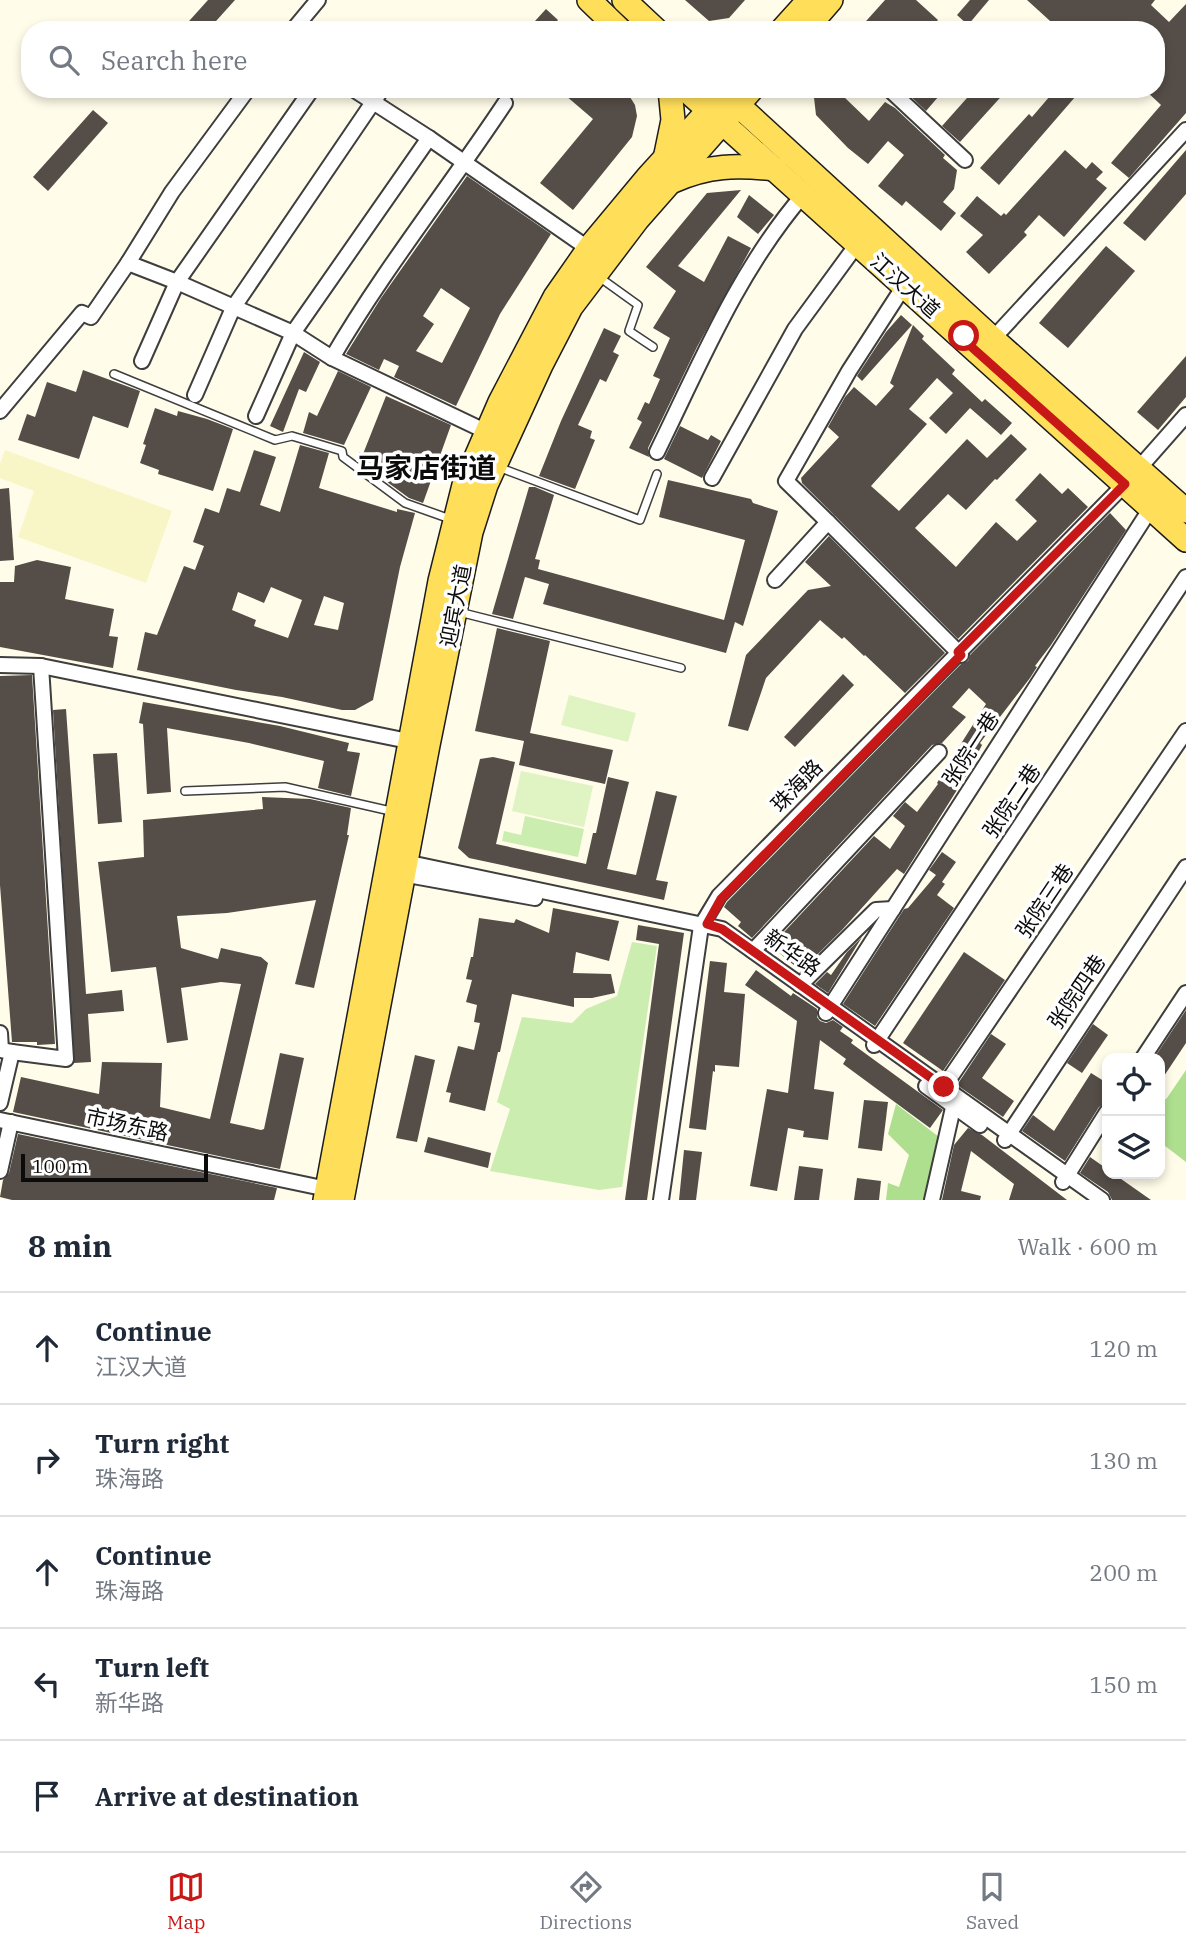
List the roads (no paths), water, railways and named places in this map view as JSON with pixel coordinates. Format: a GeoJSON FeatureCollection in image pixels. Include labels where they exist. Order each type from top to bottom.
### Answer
{"type":"FeatureCollection","features":[{"type":"Feature","properties":{"kind":"main road"},"geometry":{"type":"LineString","coordinates":[[589,0],[611,21]]}},
{"type":"Feature","properties":{"kind":"main road"},"geometry":{"type":"LineString","coordinates":[[624,0],[646,21]]}},
{"type":"Feature","properties":{"kind":"main road"},"geometry":{"type":"LineString","coordinates":[[813,20],[831,0]]}},
{"type":"Feature","properties":{"kind":"main road"},"geometry":{"type":"LineString","coordinates":[[664,159],[673,120],[671,98]]}},
{"type":"Feature","properties":{"kind":"main road","name":"江汉大道"},"geometry":{"type":"LineString","coordinates":[[695,98],[904,286],[964,326]]}},
{"type":"Feature","properties":{"kind":"main road","name":"迎宾大道"},"geometry":{"type":"LineString","coordinates":[[331,1196],[396,812],[455,611],[471,532],[494,465],[571,307],[670,182],[729,98]]}},
{"type":"Feature","properties":{"kind":"main road","name":"江汉大道"},"geometry":{"type":"LineString","coordinates":[[738,98],[773,137],[964,326],[1130,480],[1153,510],[1186,540]]}},
{"type":"Feature","properties":{"kind":"main road"},"geometry":{"type":"LineString","coordinates":[[765,98],[764,119],[773,137]]}},
{"type":"Feature","properties":{"kind":"main road","name":"迎宾大道"},"geometry":{"type":"LineString","coordinates":[[331,1196],[403,868],[418,743],[454,520],[464,485],[487,432],[555,297],[589,249],[664,159],[715,116]]}},
{"type":"Feature","properties":{"kind":"main road"},"geometry":{"type":"LineString","coordinates":[[670,182],[694,172],[733,165],[775,169]]}},
{"type":"Feature","properties":{"kind":"main road","name":"江汉大道"},"geometry":{"type":"LineString","coordinates":[[1130,480],[1186,510]]}},
{"type":"Feature","properties":{"kind":"street"},"geometry":{"type":"LineString","coordinates":[[300,21],[318,0]]}},
{"type":"Feature","properties":{"kind":"street"},"geometry":{"type":"LineString","coordinates":[[0,411],[82,313],[91,317],[172,192],[241,98]]}},
{"type":"Feature","properties":{"kind":"street"},"geometry":{"type":"LineString","coordinates":[[142,361],[177,282],[306,98]]}},
{"type":"Feature","properties":{"kind":"street"},"geometry":{"type":"LineString","coordinates":[[195,395],[233,308],[376,98]]}},
{"type":"Feature","properties":{"kind":"street"},"geometry":{"type":"LineString","coordinates":[[379,98],[429,138],[589,249]]}},
{"type":"Feature","properties":{"kind":"street"},"geometry":{"type":"LineString","coordinates":[[899,98],[965,160]]}},
{"type":"Feature","properties":{"kind":"street"},"geometry":{"type":"LineString","coordinates":[[332,358],[363,304],[505,103]]}},
{"type":"Feature","properties":{"kind":"street"},"geometry":{"type":"LineString","coordinates":[[986,346],[1186,130]]}},
{"type":"Feature","properties":{"kind":"street"},"geometry":{"type":"LineString","coordinates":[[256,416],[293,333],[429,138]]}},
{"type":"Feature","properties":{"kind":"street"},"geometry":{"type":"LineString","coordinates":[[657,452],[724,314],[768,239],[804,194]]}},
{"type":"Feature","properties":{"kind":"street"},"geometry":{"type":"LineString","coordinates":[[712,478],[795,329],[858,243]]}},
{"type":"Feature","properties":{"kind":"street"},"geometry":{"type":"LineString","coordinates":[[128,263],[293,333],[332,358],[487,432]]}},
{"type":"Feature","properties":{"kind":"street"},"geometry":{"type":"LineString","coordinates":[[904,286],[849,371],[786,481],[959,654]]}},
{"type":"Feature","properties":{"kind":"street","name":"珠海路"},"geometry":{"type":"LineString","coordinates":[[664,1200],[704,926],[719,896],[1130,480],[1186,415]]}},
{"type":"Feature","properties":{"kind":"street","name":"张院一巷"},"geometry":{"type":"LineString","coordinates":[[830,1011],[893,909],[1153,510]]}},
{"type":"Feature","properties":{"kind":"street","name":"张院一巷"},"geometry":{"type":"LineString","coordinates":[[830,1011],[1153,510]]}},
{"type":"Feature","properties":{"kind":"street"},"geometry":{"type":"LineString","coordinates":[[775,580],[828,522]]}},
{"type":"Feature","properties":{"kind":"street","name":"张院二巷"},"geometry":{"type":"LineString","coordinates":[[877,1045],[1186,577]]}},
{"type":"Feature","properties":{"kind":"street","name":"张院二巷"},"geometry":{"type":"LineString","coordinates":[[877,1045],[1186,585]]}},
{"type":"Feature","properties":{"kind":"street"},"geometry":{"type":"LineString","coordinates":[[0,665],[41,666],[418,743]]}},
{"type":"Feature","properties":{"kind":"street"},"geometry":{"type":"LineString","coordinates":[[4,1051],[66,1059],[41,666]]}},
{"type":"Feature","properties":{"kind":"street","name":"张院三巷"},"geometry":{"type":"LineString","coordinates":[[948,1096],[1186,731]]}},
{"type":"Feature","properties":{"kind":"street"},"geometry":{"type":"LineString","coordinates":[[752,951],[939,751]]}},
{"type":"Feature","properties":{"kind":"street","name":"张院四巷"},"geometry":{"type":"LineString","coordinates":[[1006,1137],[1186,867]]}},
{"type":"Feature","properties":{"kind":"street","name":"新华路"},"geometry":{"type":"LineString","coordinates":[[403,868],[722,929],[800,985],[830,1011]]}},
{"type":"Feature","properties":{"kind":"street"},"geometry":{"type":"LineString","coordinates":[[800,985],[876,910],[893,909]]}},
{"type":"Feature","properties":{"kind":"street","name":"新华路"},"geometry":{"type":"LineString","coordinates":[[704,926],[830,1011],[1065,1179],[1102,1200]]}},
{"type":"Feature","properties":{"kind":"street"},"geometry":{"type":"LineString","coordinates":[[1146,1053],[1186,993]]}},
{"type":"Feature","properties":{"kind":"street"},"geometry":{"type":"LineString","coordinates":[[0,1033],[4,1051],[0,1103]]}},
{"type":"Feature","properties":{"kind":"street"},"geometry":{"type":"LineString","coordinates":[[932,1200],[948,1096]]}},
{"type":"Feature","properties":{"kind":"street"},"geometry":{"type":"LineString","coordinates":[[1065,1179],[1105,1116]]}},
{"type":"Feature","properties":{"kind":"street"},"geometry":{"type":"LineString","coordinates":[[0,1171],[6,1121]]}},
{"type":"Feature","properties":{"kind":"street","name":"市场东路"},"geometry":{"type":"LineString","coordinates":[[6,1121],[331,1196]]}},
{"type":"Feature","properties":{"kind":"street","name":"新华路"},"geometry":{"type":"LineString","coordinates":[[1065,1179],[1088,1200]]}},
{"type":"Feature","properties":{"kind":"lane"},"geometry":{"type":"LineString","coordinates":[[595,275],[638,305],[629,331],[653,347]]}},
{"type":"Feature","properties":{"kind":"lane"},"geometry":{"type":"LineString","coordinates":[[114,373],[275,440],[292,436],[342,452],[343,457],[405,503],[454,520]]}},
{"type":"Feature","properties":{"kind":"lane"},"geometry":{"type":"LineString","coordinates":[[494,465],[640,520],[657,474]]}},
{"type":"Feature","properties":{"kind":"lane"},"geometry":{"type":"LineString","coordinates":[[455,611],[681,668]]}},
{"type":"Feature","properties":{"kind":"lane"},"geometry":{"type":"LineString","coordinates":[[185,791],[285,787],[396,812]]}},
{"type":"Feature","properties":{"kind":"district","name":"马家店街道"},"geometry":{"type":"Point","coordinates":[426,468]}}]}
